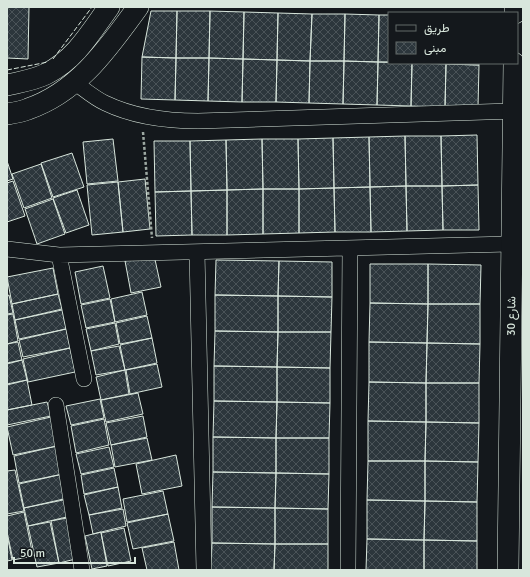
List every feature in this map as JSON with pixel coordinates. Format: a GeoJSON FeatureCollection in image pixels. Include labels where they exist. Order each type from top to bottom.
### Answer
{"type":"FeatureCollection","features":[{"type":"Feature","properties":{"kind":"street"},"geometry":{"type":"LineString","coordinates":[[7,85],[38,77],[60,66],[74,54],[109,7]]}},
{"type":"Feature","properties":{"kind":"street"},"geometry":{"type":"LineString","coordinates":[[7,114],[28,109],[44,102],[83,76],[102,56],[138,7]]}},
{"type":"Feature","properties":{"kind":"street","name":"شارع 30"},"geometry":{"type":"LineString","coordinates":[[508,569],[516,241],[514,64]]}},
{"type":"Feature","properties":{"kind":"street"},"geometry":{"type":"LineString","coordinates":[[60,66],[74,82],[104,102],[126,111],[174,121],[514,111]]}},
{"type":"Feature","properties":{"kind":"street"},"geometry":{"type":"LineString","coordinates":[[7,249],[59,255],[350,248],[516,241]]}},
{"type":"Feature","properties":{"kind":"street"},"geometry":{"type":"LineString","coordinates":[[348,570],[350,248]]}},
{"type":"Feature","properties":{"kind":"street"},"geometry":{"type":"LineString","coordinates":[[197,252],[204,570]]}},
{"type":"Feature","properties":{"kind":"street"},"geometry":{"type":"LineString","coordinates":[[59,255],[84,379]]}},
{"type":"Feature","properties":{"kind":"street"},"geometry":{"type":"LineString","coordinates":[[56,405],[82,570]]}},
{"type":"Feature","properties":{"kind":"path"},"geometry":{"type":"LineString","coordinates":[[142,115],[154,253]]}},
{"type":"Feature","properties":{"kind":"building"},"geometry":{"type":"Polygon","coordinates":[[[7,7],[29,7],[28,59],[7,58],[7,7]]]}},
{"type":"Feature","properties":{"kind":"building"},"geometry":{"type":"Polygon","coordinates":[[[151,11],[177,11],[176,58],[142,57],[151,11]]]}},
{"type":"Feature","properties":{"kind":"building"},"geometry":{"type":"Polygon","coordinates":[[[177,11],[210,11],[209,58],[176,58],[177,11]]]}},
{"type":"Feature","properties":{"kind":"building"},"geometry":{"type":"Polygon","coordinates":[[[210,11],[244,12],[243,59],[209,58],[210,11]]]}},
{"type":"Feature","properties":{"kind":"building"},"geometry":{"type":"Polygon","coordinates":[[[244,12],[278,13],[277,60],[243,59],[244,12]]]}},
{"type":"Feature","properties":{"kind":"building"},"geometry":{"type":"Polygon","coordinates":[[[278,13],[312,14],[310,61],[277,60],[278,13]]]}},
{"type":"Feature","properties":{"kind":"building"},"geometry":{"type":"Polygon","coordinates":[[[312,14],[345,14],[344,61],[310,61],[312,14]]]}},
{"type":"Feature","properties":{"kind":"building"},"geometry":{"type":"Polygon","coordinates":[[[345,14],[379,15],[378,62],[344,61],[345,14]]]}},
{"type":"Feature","properties":{"kind":"building"},"geometry":{"type":"Polygon","coordinates":[[[379,15],[388,15],[388,62],[378,62],[379,15]]]}},
{"type":"Feature","properties":{"kind":"building"},"geometry":{"type":"Polygon","coordinates":[[[142,57],[176,58],[175,100],[141,99],[142,57]]]}},
{"type":"Feature","properties":{"kind":"building"},"geometry":{"type":"Polygon","coordinates":[[[176,58],[209,58],[208,101],[175,100],[176,58]]]}},
{"type":"Feature","properties":{"kind":"building"},"geometry":{"type":"Polygon","coordinates":[[[209,58],[243,59],[242,102],[208,101],[209,58]]]}},
{"type":"Feature","properties":{"kind":"building"},"geometry":{"type":"Polygon","coordinates":[[[243,59],[277,60],[276,102],[242,102],[243,59]]]}},
{"type":"Feature","properties":{"kind":"building"},"geometry":{"type":"Polygon","coordinates":[[[277,60],[310,61],[309,103],[276,102],[277,60]]]}},
{"type":"Feature","properties":{"kind":"building"},"geometry":{"type":"Polygon","coordinates":[[[310,61],[344,61],[343,104],[309,103],[310,61]]]}},
{"type":"Feature","properties":{"kind":"building"},"geometry":{"type":"Polygon","coordinates":[[[344,61],[378,62],[377,105],[343,104],[344,61]]]}},
{"type":"Feature","properties":{"kind":"building"},"geometry":{"type":"Polygon","coordinates":[[[378,62],[388,62],[388,64],[412,64],[411,106],[377,105],[378,62]]]}},
{"type":"Feature","properties":{"kind":"building"},"geometry":{"type":"Polygon","coordinates":[[[412,64],[446,64],[445,107],[411,106],[412,64]]]}},
{"type":"Feature","properties":{"kind":"building"},"geometry":{"type":"Polygon","coordinates":[[[446,64],[479,64],[479,65],[446,64]]]}},
{"type":"Feature","properties":{"kind":"building"},"geometry":{"type":"Polygon","coordinates":[[[446,64],[479,65],[478,107],[445,107],[446,64]]]}},
{"type":"Feature","properties":{"kind":"building"},"geometry":{"type":"Polygon","coordinates":[[[477,135],[478,185],[442,186],[441,136],[477,135]]]}},
{"type":"Feature","properties":{"kind":"building"},"geometry":{"type":"Polygon","coordinates":[[[405,136],[406,186],[370,187],[369,137],[405,136]]]}},
{"type":"Feature","properties":{"kind":"building"},"geometry":{"type":"Polygon","coordinates":[[[405,136],[441,136],[442,186],[406,186],[405,136]]]}},
{"type":"Feature","properties":{"kind":"building"},"geometry":{"type":"Polygon","coordinates":[[[369,137],[370,187],[334,188],[333,138],[369,137]]]}},
{"type":"Feature","properties":{"kind":"building"},"geometry":{"type":"Polygon","coordinates":[[[333,138],[334,188],[299,189],[298,139],[333,138]]]}},
{"type":"Feature","properties":{"kind":"building"},"geometry":{"type":"Polygon","coordinates":[[[113,139],[118,181],[87,184],[83,142],[113,139]]]}},
{"type":"Feature","properties":{"kind":"building"},"geometry":{"type":"Polygon","coordinates":[[[262,139],[263,189],[227,190],[226,140],[262,139]]]}},
{"type":"Feature","properties":{"kind":"building"},"geometry":{"type":"Polygon","coordinates":[[[262,139],[298,139],[299,189],[263,189],[262,139]]]}},
{"type":"Feature","properties":{"kind":"building"},"geometry":{"type":"Polygon","coordinates":[[[226,140],[227,190],[191,191],[190,141],[226,140]]]}},
{"type":"Feature","properties":{"kind":"building"},"geometry":{"type":"Polygon","coordinates":[[[154,141],[190,141],[191,191],[155,192],[154,141]]]}},
{"type":"Feature","properties":{"kind":"building"},"geometry":{"type":"Polygon","coordinates":[[[72,153],[84,187],[53,197],[41,163],[72,153]]]}},
{"type":"Feature","properties":{"kind":"building"},"geometry":{"type":"Polygon","coordinates":[[[7,161],[13,179],[7,181],[7,161]]]}},
{"type":"Feature","properties":{"kind":"building"},"geometry":{"type":"Polygon","coordinates":[[[41,164],[52,198],[24,208],[12,174],[41,164]]]}},
{"type":"Feature","properties":{"kind":"building"},"geometry":{"type":"Polygon","coordinates":[[[145,179],[150,229],[123,232],[118,182],[145,179]]]}},
{"type":"Feature","properties":{"kind":"building"},"geometry":{"type":"Polygon","coordinates":[[[13,181],[25,216],[7,222],[7,183],[13,181]]]}},
{"type":"Feature","properties":{"kind":"building"},"geometry":{"type":"Polygon","coordinates":[[[118,182],[123,232],[92,235],[87,185],[118,182]]]}},
{"type":"Feature","properties":{"kind":"building"},"geometry":{"type":"Polygon","coordinates":[[[478,185],[479,230],[443,230],[442,186],[478,185]]]}},
{"type":"Feature","properties":{"kind":"building"},"geometry":{"type":"Polygon","coordinates":[[[406,186],[407,231],[371,232],[370,187],[406,186]]]}},
{"type":"Feature","properties":{"kind":"building"},"geometry":{"type":"Polygon","coordinates":[[[406,186],[442,186],[443,230],[407,231],[406,186]]]}},
{"type":"Feature","properties":{"kind":"building"},"geometry":{"type":"Polygon","coordinates":[[[370,187],[371,232],[335,232],[334,188],[370,187]]]}},
{"type":"Feature","properties":{"kind":"building"},"geometry":{"type":"Polygon","coordinates":[[[334,188],[335,232],[299,233],[299,189],[334,188]]]}},
{"type":"Feature","properties":{"kind":"building"},"geometry":{"type":"Polygon","coordinates":[[[263,189],[263,234],[227,235],[227,190],[263,189]]]}},
{"type":"Feature","properties":{"kind":"building"},"geometry":{"type":"Polygon","coordinates":[[[263,189],[299,189],[299,233],[263,234],[263,189]]]}},
{"type":"Feature","properties":{"kind":"building"},"geometry":{"type":"Polygon","coordinates":[[[77,190],[89,225],[66,233],[53,198],[77,190]]]}},
{"type":"Feature","properties":{"kind":"building"},"geometry":{"type":"Polygon","coordinates":[[[227,190],[227,235],[192,235],[191,191],[227,190]]]}},
{"type":"Feature","properties":{"kind":"building"},"geometry":{"type":"Polygon","coordinates":[[[191,191],[192,235],[156,236],[155,192],[191,191]]]}},
{"type":"Feature","properties":{"kind":"building"},"geometry":{"type":"Polygon","coordinates":[[[53,199],[65,234],[37,244],[25,209],[53,199]]]}},
{"type":"Feature","properties":{"kind":"building"},"geometry":{"type":"Polygon","coordinates":[[[154,255],[161,287],[131,293],[125,261],[154,255]]]}},
{"type":"Feature","properties":{"kind":"building"},"geometry":{"type":"Polygon","coordinates":[[[216,260],[279,261],[278,296],[215,295],[216,260]]]}},
{"type":"Feature","properties":{"kind":"building"},"geometry":{"type":"Polygon","coordinates":[[[279,261],[332,262],[332,297],[278,296],[279,261]]]}},
{"type":"Feature","properties":{"kind":"building"},"geometry":{"type":"Polygon","coordinates":[[[370,264],[428,264],[428,304],[370,303],[370,264]]]}},
{"type":"Feature","properties":{"kind":"building"},"geometry":{"type":"Polygon","coordinates":[[[428,264],[481,265],[480,304],[428,304],[428,264]]]}},
{"type":"Feature","properties":{"kind":"building"},"geometry":{"type":"Polygon","coordinates":[[[103,266],[110,298],[81,304],[75,272],[103,266]]]}},
{"type":"Feature","properties":{"kind":"building"},"geometry":{"type":"Polygon","coordinates":[[[53,268],[58,294],[12,304],[7,277],[53,268]]]}},
{"type":"Feature","properties":{"kind":"building"},"geometry":{"type":"Polygon","coordinates":[[[142,292],[147,315],[115,322],[111,299],[142,292]]]}},
{"type":"Feature","properties":{"kind":"building"},"geometry":{"type":"Polygon","coordinates":[[[58,294],[62,309],[15,320],[12,304],[58,294]]]}},
{"type":"Feature","properties":{"kind":"building"},"geometry":{"type":"Polygon","coordinates":[[[9,295],[13,313],[7,314],[7,296],[9,295]]]}},
{"type":"Feature","properties":{"kind":"building"},"geometry":{"type":"Polygon","coordinates":[[[215,295],[278,296],[278,332],[215,331],[215,295]]]}},
{"type":"Feature","properties":{"kind":"building"},"geometry":{"type":"Polygon","coordinates":[[[278,296],[332,297],[331,332],[278,332],[278,296]]]}},
{"type":"Feature","properties":{"kind":"building"},"geometry":{"type":"Polygon","coordinates":[[[110,299],[115,322],[86,328],[81,305],[110,299]]]}},
{"type":"Feature","properties":{"kind":"building"},"geometry":{"type":"Polygon","coordinates":[[[370,303],[428,304],[427,343],[369,342],[370,303]]]}},
{"type":"Feature","properties":{"kind":"building"},"geometry":{"type":"Polygon","coordinates":[[[428,304],[480,304],[480,344],[427,343],[428,304]]]}},
{"type":"Feature","properties":{"kind":"building"},"geometry":{"type":"Polygon","coordinates":[[[62,310],[66,329],[19,339],[15,320],[62,310]]]}},
{"type":"Feature","properties":{"kind":"building"},"geometry":{"type":"Polygon","coordinates":[[[13,314],[18,341],[7,344],[7,315],[13,314]]]}},
{"type":"Feature","properties":{"kind":"building"},"geometry":{"type":"Polygon","coordinates":[[[147,316],[152,338],[120,344],[116,323],[147,316]]]}},
{"type":"Feature","properties":{"kind":"building"},"geometry":{"type":"Polygon","coordinates":[[[115,323],[119,344],[91,351],[86,329],[115,323]]]}},
{"type":"Feature","properties":{"kind":"building"},"geometry":{"type":"Polygon","coordinates":[[[66,329],[70,348],[23,357],[19,340],[66,329]]]}},
{"type":"Feature","properties":{"kind":"building"},"geometry":{"type":"Polygon","coordinates":[[[215,331],[278,332],[277,367],[214,366],[215,331]]]}},
{"type":"Feature","properties":{"kind":"building"},"geometry":{"type":"Polygon","coordinates":[[[278,332],[331,332],[330,368],[277,367],[278,332]]]}},
{"type":"Feature","properties":{"kind":"building"},"geometry":{"type":"Polygon","coordinates":[[[152,338],[157,363],[125,370],[120,345],[152,338]]]}},
{"type":"Feature","properties":{"kind":"building"},"geometry":{"type":"Polygon","coordinates":[[[18,342],[22,360],[7,363],[7,344],[18,342]]]}},
{"type":"Feature","properties":{"kind":"building"},"geometry":{"type":"Polygon","coordinates":[[[369,342],[427,343],[426,383],[369,382],[369,342]]]}},
{"type":"Feature","properties":{"kind":"building"},"geometry":{"type":"Polygon","coordinates":[[[427,343],[480,344],[479,383],[426,383],[427,343]]]}},
{"type":"Feature","properties":{"kind":"building"},"geometry":{"type":"Polygon","coordinates":[[[119,346],[125,370],[96,375],[91,351],[119,346]]]}},
{"type":"Feature","properties":{"kind":"building"},"geometry":{"type":"Polygon","coordinates":[[[70,348],[75,372],[28,382],[23,359],[70,348]]]}},
{"type":"Feature","properties":{"kind":"building"},"geometry":{"type":"Polygon","coordinates":[[[22,360],[27,380],[7,384],[7,364],[22,360]]]}},
{"type":"Feature","properties":{"kind":"building"},"geometry":{"type":"Polygon","coordinates":[[[157,364],[162,387],[130,394],[126,370],[157,364]]]}},
{"type":"Feature","properties":{"kind":"building"},"geometry":{"type":"Polygon","coordinates":[[[214,366],[277,367],[277,402],[214,401],[214,366]]]}},
{"type":"Feature","properties":{"kind":"building"},"geometry":{"type":"Polygon","coordinates":[[[277,367],[330,368],[330,403],[277,402],[277,367]]]}},
{"type":"Feature","properties":{"kind":"building"},"geometry":{"type":"Polygon","coordinates":[[[125,370],[129,394],[101,400],[96,377],[125,370]]]}},
{"type":"Feature","properties":{"kind":"building"},"geometry":{"type":"Polygon","coordinates":[[[27,380],[32,405],[7,410],[7,385],[27,380]]]}},
{"type":"Feature","properties":{"kind":"building"},"geometry":{"type":"Polygon","coordinates":[[[369,382],[426,383],[426,422],[368,421],[369,382]]]}},
{"type":"Feature","properties":{"kind":"building"},"geometry":{"type":"Polygon","coordinates":[[[426,383],[479,383],[479,423],[426,422],[426,383]]]}},
{"type":"Feature","properties":{"kind":"building"},"geometry":{"type":"Polygon","coordinates":[[[138,393],[143,414],[106,422],[101,400],[138,393]]]}},
{"type":"Feature","properties":{"kind":"building"},"geometry":{"type":"Polygon","coordinates":[[[100,399],[104,418],[71,425],[66,406],[100,399]]]}},
{"type":"Feature","properties":{"kind":"building"},"geometry":{"type":"Polygon","coordinates":[[[214,401],[277,402],[276,438],[213,437],[214,401]]]}},
{"type":"Feature","properties":{"kind":"building"},"geometry":{"type":"Polygon","coordinates":[[[47,402],[51,416],[7,425],[7,410],[47,402]]]}},
{"type":"Feature","properties":{"kind":"building"},"geometry":{"type":"Polygon","coordinates":[[[277,402],[330,403],[329,438],[276,438],[277,402]]]}},
{"type":"Feature","properties":{"kind":"building"},"geometry":{"type":"Polygon","coordinates":[[[143,416],[147,437],[111,445],[106,423],[143,416]]]}},
{"type":"Feature","properties":{"kind":"building"},"geometry":{"type":"Polygon","coordinates":[[[51,417],[57,446],[13,455],[7,427],[51,417]]]}},
{"type":"Feature","properties":{"kind":"building"},"geometry":{"type":"Polygon","coordinates":[[[104,419],[109,445],[76,453],[71,426],[104,419]]]}},
{"type":"Feature","properties":{"kind":"building"},"geometry":{"type":"Polygon","coordinates":[[[368,421],[426,422],[425,461],[368,461],[368,421]]]}},
{"type":"Feature","properties":{"kind":"building"},"geometry":{"type":"Polygon","coordinates":[[[426,422],[479,423],[478,462],[425,461],[426,422]]]}},
{"type":"Feature","properties":{"kind":"building"},"geometry":{"type":"Polygon","coordinates":[[[213,437],[276,438],[276,473],[213,472],[213,437]]]}},
{"type":"Feature","properties":{"kind":"building"},"geometry":{"type":"Polygon","coordinates":[[[147,438],[152,460],[115,467],[111,445],[147,438]]]}},
{"type":"Feature","properties":{"kind":"building"},"geometry":{"type":"Polygon","coordinates":[[[276,438],[329,438],[329,474],[276,473],[276,438]]]}},
{"type":"Feature","properties":{"kind":"building"},"geometry":{"type":"Polygon","coordinates":[[[57,446],[63,474],[19,483],[14,456],[57,446]]]}},
{"type":"Feature","properties":{"kind":"building"},"geometry":{"type":"Polygon","coordinates":[[[109,447],[114,467],[81,474],[76,454],[109,447]]]}},
{"type":"Feature","properties":{"kind":"building"},"geometry":{"type":"Polygon","coordinates":[[[176,455],[182,486],[142,494],[136,464],[176,455]]]}},
{"type":"Feature","properties":{"kind":"building"},"geometry":{"type":"Polygon","coordinates":[[[368,461],[425,461],[425,501],[367,500],[368,461]]]}},
{"type":"Feature","properties":{"kind":"building"},"geometry":{"type":"Polygon","coordinates":[[[425,461],[478,462],[477,502],[425,501],[425,461]]]}},
{"type":"Feature","properties":{"kind":"building"},"geometry":{"type":"Polygon","coordinates":[[[114,468],[118,487],[84,494],[81,475],[114,468]]]}},
{"type":"Feature","properties":{"kind":"building"},"geometry":{"type":"Polygon","coordinates":[[[15,470],[24,511],[7,514],[7,471],[15,470]]]}},
{"type":"Feature","properties":{"kind":"building"},"geometry":{"type":"Polygon","coordinates":[[[213,472],[276,473],[275,508],[212,507],[213,472]]]}},
{"type":"Feature","properties":{"kind":"building"},"geometry":{"type":"Polygon","coordinates":[[[276,473],[329,474],[328,509],[275,508],[276,473]]]}},
{"type":"Feature","properties":{"kind":"building"},"geometry":{"type":"Polygon","coordinates":[[[63,474],[68,498],[24,508],[19,484],[63,474]]]}},
{"type":"Feature","properties":{"kind":"building"},"geometry":{"type":"Polygon","coordinates":[[[118,487],[122,508],[89,515],[84,495],[118,487]]]}},
{"type":"Feature","properties":{"kind":"building"},"geometry":{"type":"Polygon","coordinates":[[[163,491],[168,514],[127,522],[123,499],[163,491]]]}},
{"type":"Feature","properties":{"kind":"building"},"geometry":{"type":"Polygon","coordinates":[[[68,499],[71,516],[28,526],[24,508],[68,499]]]}},
{"type":"Feature","properties":{"kind":"building"},"geometry":{"type":"Polygon","coordinates":[[[367,500],[425,501],[424,540],[367,539],[367,500]]]}},
{"type":"Feature","properties":{"kind":"building"},"geometry":{"type":"Polygon","coordinates":[[[425,501],[477,502],[477,541],[424,540],[425,501]]]}},
{"type":"Feature","properties":{"kind":"building"},"geometry":{"type":"Polygon","coordinates":[[[212,507],[275,508],[275,544],[212,543],[212,507]]]}},
{"type":"Feature","properties":{"kind":"building"},"geometry":{"type":"Polygon","coordinates":[[[275,508],[328,509],[328,544],[275,544],[275,508]]]}},
{"type":"Feature","properties":{"kind":"building"},"geometry":{"type":"Polygon","coordinates":[[[123,509],[126,526],[93,534],[89,515],[123,509]]]}},
{"type":"Feature","properties":{"kind":"building"},"geometry":{"type":"Polygon","coordinates":[[[24,512],[33,556],[13,560],[7,532],[7,516],[24,512]]]}},
{"type":"Feature","properties":{"kind":"building"},"geometry":{"type":"Polygon","coordinates":[[[168,514],[174,541],[133,549],[127,523],[168,514]]]}},
{"type":"Feature","properties":{"kind":"building"},"geometry":{"type":"Polygon","coordinates":[[[72,517],[80,558],[59,563],[51,521],[72,517]]]}},
{"type":"Feature","properties":{"kind":"building"},"geometry":{"type":"Polygon","coordinates":[[[50,522],[59,563],[37,567],[28,526],[50,522]]]}},
{"type":"Feature","properties":{"kind":"building"},"geometry":{"type":"Polygon","coordinates":[[[124,528],[131,561],[108,566],[101,533],[124,528]]]}},
{"type":"Feature","properties":{"kind":"building"},"geometry":{"type":"Polygon","coordinates":[[[101,532],[107,566],[92,569],[85,536],[101,532]]]}},
{"type":"Feature","properties":{"kind":"building"},"geometry":{"type":"Polygon","coordinates":[[[7,534],[12,560],[7,561],[7,534]]]}},
{"type":"Feature","properties":{"kind":"building"},"geometry":{"type":"Polygon","coordinates":[[[367,539],[424,540],[424,570],[366,570],[367,539]]]}},
{"type":"Feature","properties":{"kind":"building"},"geometry":{"type":"Polygon","coordinates":[[[424,540],[477,541],[477,570],[424,570],[424,540]]]}},
{"type":"Feature","properties":{"kind":"building"},"geometry":{"type":"Polygon","coordinates":[[[174,542],[179,570],[147,570],[142,548],[174,542]]]}},
{"type":"Feature","properties":{"kind":"building"},"geometry":{"type":"Polygon","coordinates":[[[212,543],[275,544],[274,570],[211,570],[212,543]]]}},
{"type":"Feature","properties":{"kind":"building"},"geometry":{"type":"Polygon","coordinates":[[[275,544],[328,544],[328,570],[274,570],[275,544]]]}},
{"type":"Feature","properties":{"kind":"fence"},"geometry":{"type":"LineString","coordinates":[[53,59],[92,7]]}},
{"type":"Feature","properties":{"kind":"fence"},"geometry":{"type":"LineString","coordinates":[[7,70],[48,62]]}}]}
